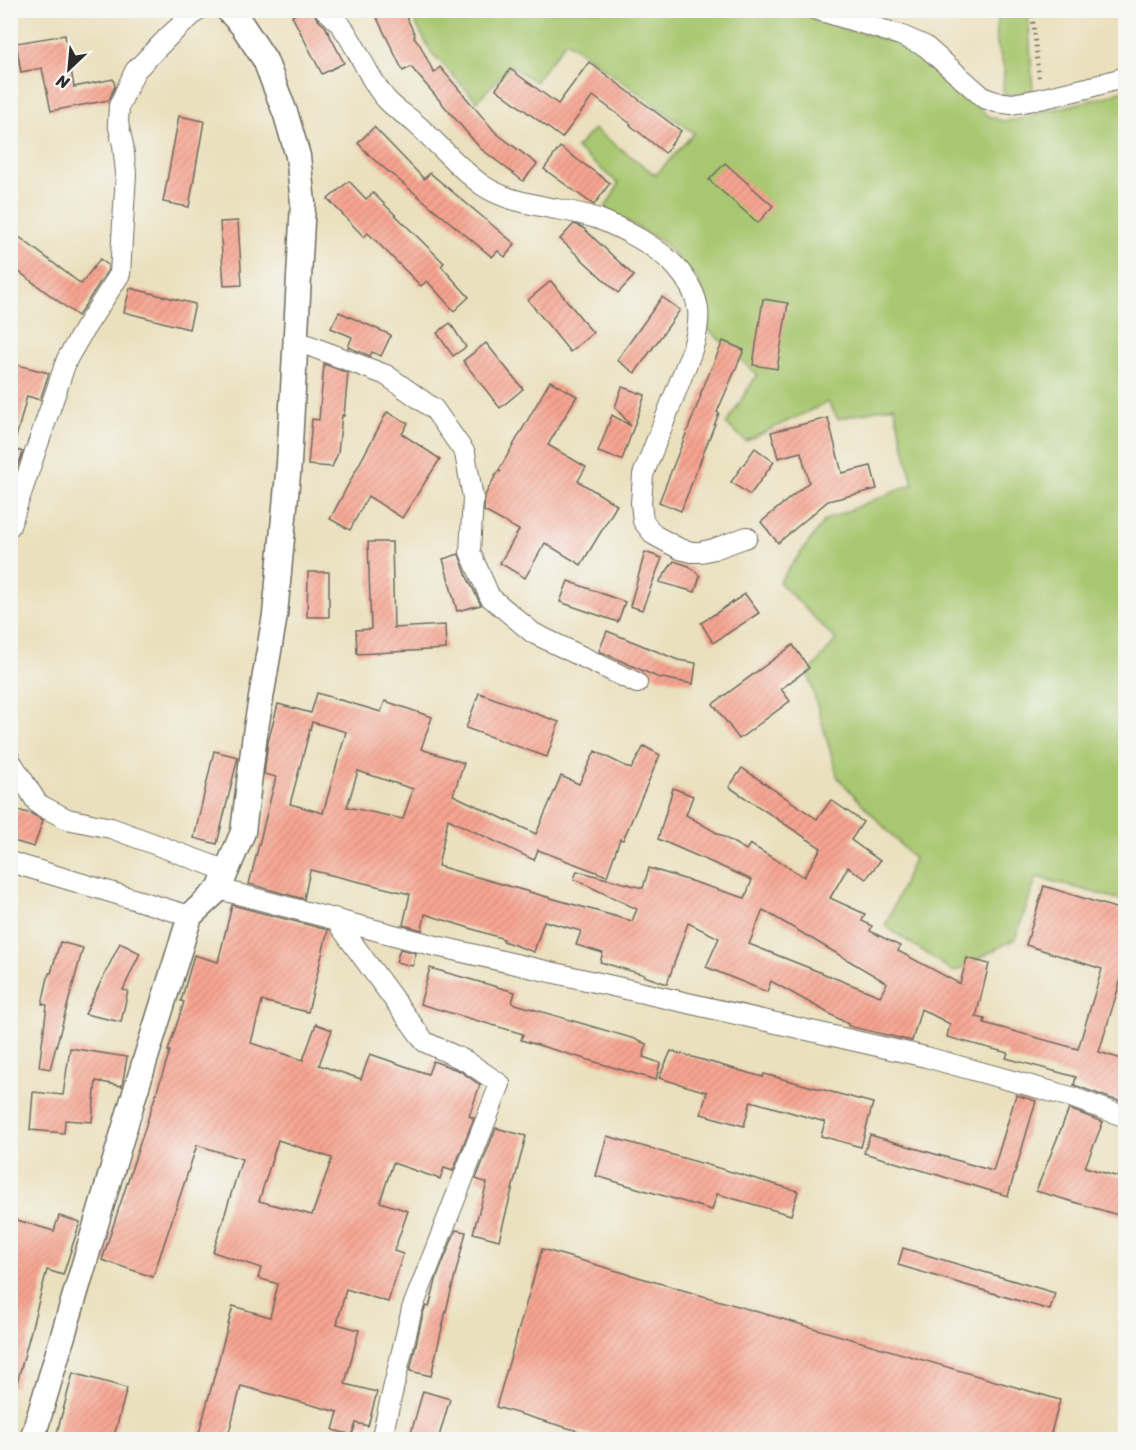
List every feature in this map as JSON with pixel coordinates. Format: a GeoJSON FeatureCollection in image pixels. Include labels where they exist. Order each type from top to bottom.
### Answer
{"type":"FeatureCollection","features":[{"type":"Feature","properties":{"kind":"street"},"geometry":{"type":"LineString","coordinates":[[10,526],[67,359],[84,328],[120,274],[126,173],[118,123],[119,106],[135,71],[198,10]]}},
{"type":"Feature","properties":{"kind":"street"},"geometry":{"type":"LineString","coordinates":[[32,1440],[120,1140],[190,916],[223,880],[243,832],[255,734],[275,615],[289,463],[303,202],[298,156],[286,115],[265,60],[242,25],[228,10]]}},
{"type":"Feature","properties":{"kind":"street"},"geometry":{"type":"LineString","coordinates":[[326,10],[341,24],[371,78],[387,101],[414,122],[483,186],[530,205],[595,218],[642,241],[677,268],[694,294],[700,316],[692,353],[643,475],[641,503],[644,521],[654,536],[680,549],[692,552],[714,549],[747,537]]}},
{"type":"Feature","properties":{"kind":"street"},"geometry":{"type":"LineString","coordinates":[[818,10],[900,35],[925,46],[984,98],[996,102],[1012,104],[1040,99],[1125,76]]}},
{"type":"Feature","properties":{"kind":"street"},"geometry":{"type":"LineString","coordinates":[[297,341],[386,375],[434,409],[465,453],[473,498],[470,552],[490,597],[533,633],[637,683]]}},
{"type":"Feature","properties":{"kind":"street"},"geometry":{"type":"LineString","coordinates":[[10,760],[38,804],[67,819],[111,828],[223,880],[334,918],[436,946],[926,1057],[1071,1097],[1125,1117]]}},
{"type":"Feature","properties":{"kind":"street"},"geometry":{"type":"LineString","coordinates":[[10,862],[190,916]]}},
{"type":"Feature","properties":{"kind":"street"},"geometry":{"type":"LineString","coordinates":[[334,918],[425,1042],[466,1061],[500,1084],[412,1309],[381,1440]]}},
{"type":"Feature","properties":{"kind":"path"},"geometry":{"type":"LineString","coordinates":[[1032,10],[1040,99]]}},
{"type":"Feature","properties":{"kind":"green space"},"geometry":{"type":"Polygon","coordinates":[[[409,11],[800,11],[812,18],[906,46],[929,59],[988,116],[1003,121],[1016,120],[1105,97],[1125,89],[1125,901],[1037,877],[1015,939],[954,972],[885,926],[914,859],[838,778],[808,674],[836,640],[779,582],[825,520],[913,484],[894,406],[838,419],[828,402],[746,441],[726,424],[757,375],[708,329],[699,282],[664,243],[605,208],[619,184],[576,148],[594,129],[656,175],[694,133],[566,41],[535,82],[511,66],[477,101],[431,52],[409,11]]]}},
{"type":"Feature","properties":{"kind":"green space"},"geometry":{"type":"Polygon","coordinates":[[[999,11],[1028,11],[1033,93],[1003,95],[1004,68],[996,40],[999,11]]]}},
{"type":"Feature","properties":{"kind":"building"},"geometry":{"type":"Polygon","coordinates":[[[302,10],[313,10],[317,19],[325,26],[344,63],[322,74],[292,16],[302,10]]]}},
{"type":"Feature","properties":{"kind":"building"},"geometry":{"type":"Polygon","coordinates":[[[388,10],[403,10],[414,37],[434,73],[440,67],[496,133],[537,164],[523,181],[480,148],[411,67],[403,71],[376,16],[388,10]]]}},
{"type":"Feature","properties":{"kind":"building"},"geometry":{"type":"Polygon","coordinates":[[[65,35],[74,87],[113,79],[115,86],[109,100],[51,111],[42,68],[21,72],[16,43],[65,35]]]}},
{"type":"Feature","properties":{"kind":"building"},"geometry":{"type":"Polygon","coordinates":[[[589,62],[681,131],[665,153],[593,96],[562,138],[496,89],[510,69],[558,104],[589,62]]]}},
{"type":"Feature","properties":{"kind":"building"},"geometry":{"type":"Polygon","coordinates":[[[179,116],[204,121],[189,207],[163,202],[179,116]]]}},
{"type":"Feature","properties":{"kind":"building"},"geometry":{"type":"Polygon","coordinates":[[[374,127],[424,179],[430,173],[515,244],[505,257],[498,251],[492,257],[372,158],[358,143],[374,127]]]}},
{"type":"Feature","properties":{"kind":"building"},"geometry":{"type":"Polygon","coordinates":[[[560,147],[610,183],[594,205],[544,169],[560,147]]]}},
{"type":"Feature","properties":{"kind":"building"},"geometry":{"type":"Polygon","coordinates":[[[725,163],[773,206],[758,223],[709,180],[725,163]]]}},
{"type":"Feature","properties":{"kind":"building"},"geometry":{"type":"Polygon","coordinates":[[[349,181],[366,199],[373,193],[444,263],[441,266],[469,297],[454,311],[427,281],[421,286],[368,233],[364,237],[328,199],[349,181]]]}},
{"type":"Feature","properties":{"kind":"building"},"geometry":{"type":"Polygon","coordinates":[[[238,221],[242,285],[224,286],[220,222],[238,221]]]}},
{"type":"Feature","properties":{"kind":"building"},"geometry":{"type":"Polygon","coordinates":[[[574,224],[582,227],[634,276],[618,293],[560,239],[574,224]]]}},
{"type":"Feature","properties":{"kind":"building"},"geometry":{"type":"Polygon","coordinates":[[[10,230],[81,284],[100,259],[108,265],[108,270],[78,316],[10,265],[10,230]]]}},
{"type":"Feature","properties":{"kind":"building"},"geometry":{"type":"Polygon","coordinates":[[[551,281],[593,333],[570,352],[528,300],[551,281]]]}},
{"type":"Feature","properties":{"kind":"building"},"geometry":{"type":"Polygon","coordinates":[[[130,288],[195,304],[189,329],[124,312],[130,288]]]}},
{"type":"Feature","properties":{"kind":"building"},"geometry":{"type":"Polygon","coordinates":[[[662,297],[680,310],[635,373],[617,360],[662,297]]]}},
{"type":"Feature","properties":{"kind":"building"},"geometry":{"type":"Polygon","coordinates":[[[763,299],[788,303],[777,369],[753,365],[763,299]]]}},
{"type":"Feature","properties":{"kind":"building"},"geometry":{"type":"Polygon","coordinates":[[[339,312],[391,335],[381,356],[372,352],[370,356],[348,347],[352,337],[331,328],[339,312]]]}},
{"type":"Feature","properties":{"kind":"building"},"geometry":{"type":"Polygon","coordinates":[[[450,323],[466,347],[453,356],[437,333],[450,323]]]}},
{"type":"Feature","properties":{"kind":"building"},"geometry":{"type":"Polygon","coordinates":[[[723,341],[744,350],[717,412],[719,413],[681,511],[659,502],[723,341]]]}},
{"type":"Feature","properties":{"kind":"building"},"geometry":{"type":"Polygon","coordinates":[[[486,343],[523,389],[500,408],[463,361],[486,343]]]}},
{"type":"Feature","properties":{"kind":"building"},"geometry":{"type":"Polygon","coordinates":[[[10,363],[49,373],[40,400],[27,396],[16,438],[10,438],[10,363]]]}},
{"type":"Feature","properties":{"kind":"building"},"geometry":{"type":"Polygon","coordinates":[[[324,364],[348,373],[338,453],[332,467],[308,465],[312,419],[319,420],[324,364]]]}},
{"type":"Feature","properties":{"kind":"building"},"geometry":{"type":"Polygon","coordinates":[[[550,381],[577,396],[548,445],[586,467],[578,481],[617,505],[581,565],[545,543],[525,578],[500,563],[519,530],[484,511],[485,495],[498,471],[501,472],[499,470],[550,381]]]}},
{"type":"Feature","properties":{"kind":"building"},"geometry":{"type":"Polygon","coordinates":[[[622,387],[645,395],[622,460],[598,452],[612,415],[631,426],[615,407],[622,387]]]}},
{"type":"Feature","properties":{"kind":"building"},"geometry":{"type":"Polygon","coordinates":[[[387,412],[408,423],[402,434],[440,459],[402,518],[368,496],[350,530],[330,519],[387,412]]]}},
{"type":"Feature","properties":{"kind":"building"},"geometry":{"type":"Polygon","coordinates":[[[828,418],[842,473],[871,466],[877,489],[828,501],[778,543],[761,522],[809,482],[801,452],[778,458],[771,432],[828,418]]]}},
{"type":"Feature","properties":{"kind":"building"},"geometry":{"type":"Polygon","coordinates":[[[10,448],[23,452],[10,487],[10,448]]]}},
{"type":"Feature","properties":{"kind":"building"},"geometry":{"type":"Polygon","coordinates":[[[755,448],[774,462],[750,495],[731,482],[755,448]]]}},
{"type":"Feature","properties":{"kind":"building"},"geometry":{"type":"Polygon","coordinates":[[[368,542],[392,542],[394,628],[445,625],[446,649],[357,654],[356,630],[371,629],[368,542]]]}},
{"type":"Feature","properties":{"kind":"building"},"geometry":{"type":"Polygon","coordinates":[[[645,552],[662,558],[642,610],[630,606],[645,552]]]}},
{"type":"Feature","properties":{"kind":"building"},"geometry":{"type":"Polygon","coordinates":[[[459,554],[481,605],[457,611],[443,559],[459,554]]]}},
{"type":"Feature","properties":{"kind":"building"},"geometry":{"type":"Polygon","coordinates":[[[674,561],[689,566],[700,576],[695,592],[659,582],[674,561]]]}},
{"type":"Feature","properties":{"kind":"building"},"geometry":{"type":"Polygon","coordinates":[[[308,572],[329,572],[329,617],[307,617],[308,572]]]}},
{"type":"Feature","properties":{"kind":"building"},"geometry":{"type":"Polygon","coordinates":[[[568,581],[625,602],[618,622],[560,602],[568,581]]]}},
{"type":"Feature","properties":{"kind":"building"},"geometry":{"type":"Polygon","coordinates":[[[745,594],[759,613],[713,643],[701,623],[745,594]]]}},
{"type":"Feature","properties":{"kind":"building"},"geometry":{"type":"Polygon","coordinates":[[[607,631],[678,660],[696,663],[693,684],[657,677],[599,651],[607,631]]]}},
{"type":"Feature","properties":{"kind":"building"},"geometry":{"type":"Polygon","coordinates":[[[793,645],[809,668],[781,689],[790,701],[739,739],[713,704],[793,645]]]}},
{"type":"Feature","properties":{"kind":"building"},"geometry":{"type":"Polygon","coordinates":[[[317,693],[381,712],[385,701],[432,717],[421,749],[464,763],[453,795],[536,834],[561,776],[579,784],[595,751],[631,769],[644,746],[660,755],[623,840],[620,839],[607,876],[538,850],[534,860],[448,819],[438,866],[632,921],[637,909],[574,879],[577,871],[643,888],[649,868],[745,898],[752,880],[658,839],[673,788],[693,796],[686,815],[746,850],[750,844],[804,877],[821,848],[729,787],[742,768],[817,819],[831,800],[863,822],[851,840],[880,861],[866,879],[848,867],[830,898],[865,914],[862,921],[872,926],[870,931],[900,946],[898,951],[960,984],[967,958],[989,964],[976,1017],[985,1019],[984,1023],[1078,1049],[1102,969],[1026,945],[1044,886],[1125,911],[1125,966],[1099,1052],[1125,1060],[1125,1081],[1120,1101],[1074,1085],[1076,1077],[1006,1058],[1008,1053],[947,1037],[950,1024],[921,1009],[912,1041],[848,1026],[771,981],[767,992],[706,967],[719,938],[688,923],[667,984],[600,962],[603,953],[576,945],[581,931],[544,921],[534,952],[503,941],[504,939],[425,914],[422,930],[403,925],[410,894],[310,870],[304,899],[249,884],[276,777],[264,774],[268,742],[278,704],[311,713],[317,693]],[[312,722],[290,804],[323,813],[346,732],[312,722]],[[358,771],[347,807],[403,819],[413,789],[358,771]],[[763,910],[749,944],[880,996],[887,983],[763,910]]]}},
{"type":"Feature","properties":{"kind":"building"},"geometry":{"type":"Polygon","coordinates":[[[479,693],[559,722],[547,757],[466,728],[479,693]]]}},
{"type":"Feature","properties":{"kind":"building"},"geometry":{"type":"Polygon","coordinates":[[[214,751],[238,757],[217,844],[194,838],[214,751]]]}},
{"type":"Feature","properties":{"kind":"building"},"geometry":{"type":"Polygon","coordinates":[[[17,810],[43,820],[34,847],[10,840],[10,831],[17,810]]]}},
{"type":"Feature","properties":{"kind":"building"},"geometry":{"type":"Polygon","coordinates":[[[232,905],[328,930],[308,1012],[262,1001],[251,1043],[303,1060],[316,1024],[332,1030],[319,1065],[361,1079],[370,1054],[428,1074],[433,1061],[460,1071],[480,1085],[469,1116],[474,1118],[453,1171],[444,1168],[440,1179],[393,1163],[380,1202],[408,1211],[394,1251],[403,1254],[388,1302],[346,1289],[337,1324],[359,1330],[345,1384],[377,1392],[368,1426],[356,1423],[352,1435],[333,1430],[338,1412],[241,1386],[227,1440],[207,1440],[198,1437],[233,1306],[270,1317],[278,1284],[258,1278],[261,1268],[213,1252],[242,1159],[197,1145],[153,1277],[102,1260],[170,1051],[168,1051],[184,1002],[181,1001],[194,955],[218,962],[232,905]],[[278,1140],[259,1201],[312,1215],[332,1158],[278,1140]]]}},
{"type":"Feature","properties":{"kind":"building"},"geometry":{"type":"Polygon","coordinates":[[[60,942],[83,948],[50,1069],[39,1067],[47,1005],[42,1004],[49,973],[51,973],[60,942]]]}},
{"type":"Feature","properties":{"kind":"building"},"geometry":{"type":"Polygon","coordinates":[[[120,943],[140,953],[123,990],[128,991],[121,1022],[85,1014],[120,943]]]}},
{"type":"Feature","properties":{"kind":"building"},"geometry":{"type":"Polygon","coordinates":[[[400,949],[416,953],[413,966],[396,962],[400,949]]]}},
{"type":"Feature","properties":{"kind":"building"},"geometry":{"type":"Polygon","coordinates":[[[430,968],[515,992],[512,1003],[642,1041],[647,1044],[643,1057],[660,1063],[656,1080],[521,1040],[523,1034],[420,1004],[430,968]]]}},
{"type":"Feature","properties":{"kind":"building"},"geometry":{"type":"Polygon","coordinates":[[[70,1048],[127,1057],[122,1086],[96,1081],[92,1122],[65,1120],[64,1133],[30,1130],[33,1092],[63,1095],[70,1048]]]}},
{"type":"Feature","properties":{"kind":"building"},"geometry":{"type":"Polygon","coordinates":[[[671,1051],[763,1077],[764,1074],[873,1103],[861,1147],[821,1136],[825,1122],[751,1101],[744,1126],[701,1114],[707,1092],[659,1078],[671,1051]]]}},
{"type":"Feature","properties":{"kind":"building"},"geometry":{"type":"Polygon","coordinates":[[[1016,1095],[1036,1101],[1008,1196],[864,1153],[870,1135],[993,1171],[1016,1095]]]}},
{"type":"Feature","properties":{"kind":"building"},"geometry":{"type":"Polygon","coordinates":[[[1069,1109],[1103,1122],[1085,1167],[1125,1179],[1125,1217],[1036,1191],[1069,1109]]]}},
{"type":"Feature","properties":{"kind":"building"},"geometry":{"type":"Polygon","coordinates":[[[496,1128],[526,1136],[499,1240],[473,1233],[487,1183],[476,1179],[496,1128]]]}},
{"type":"Feature","properties":{"kind":"building"},"geometry":{"type":"Polygon","coordinates":[[[607,1136],[798,1191],[791,1215],[717,1194],[712,1210],[596,1176],[607,1136]]]}},
{"type":"Feature","properties":{"kind":"building"},"geometry":{"type":"Polygon","coordinates":[[[59,1216],[80,1222],[63,1275],[47,1270],[16,1387],[10,1387],[10,1218],[54,1231],[59,1216]]]}},
{"type":"Feature","properties":{"kind":"building"},"geometry":{"type":"Polygon","coordinates":[[[456,1230],[466,1232],[431,1376],[410,1371],[423,1313],[426,1306],[429,1307],[437,1277],[456,1230]]]}},
{"type":"Feature","properties":{"kind":"building"},"geometry":{"type":"Polygon","coordinates":[[[903,1248],[1055,1293],[1050,1310],[898,1265],[903,1248]]]}},
{"type":"Feature","properties":{"kind":"building"},"geometry":{"type":"Polygon","coordinates":[[[542,1249],[1060,1400],[1049,1440],[609,1440],[496,1407],[542,1249]]]}},
{"type":"Feature","properties":{"kind":"building"},"geometry":{"type":"Polygon","coordinates":[[[73,1373],[127,1388],[113,1440],[55,1440],[73,1373]]]}},
{"type":"Feature","properties":{"kind":"building"},"geometry":{"type":"Polygon","coordinates":[[[423,1391],[450,1399],[438,1440],[409,1440],[423,1391]]]}}]}
